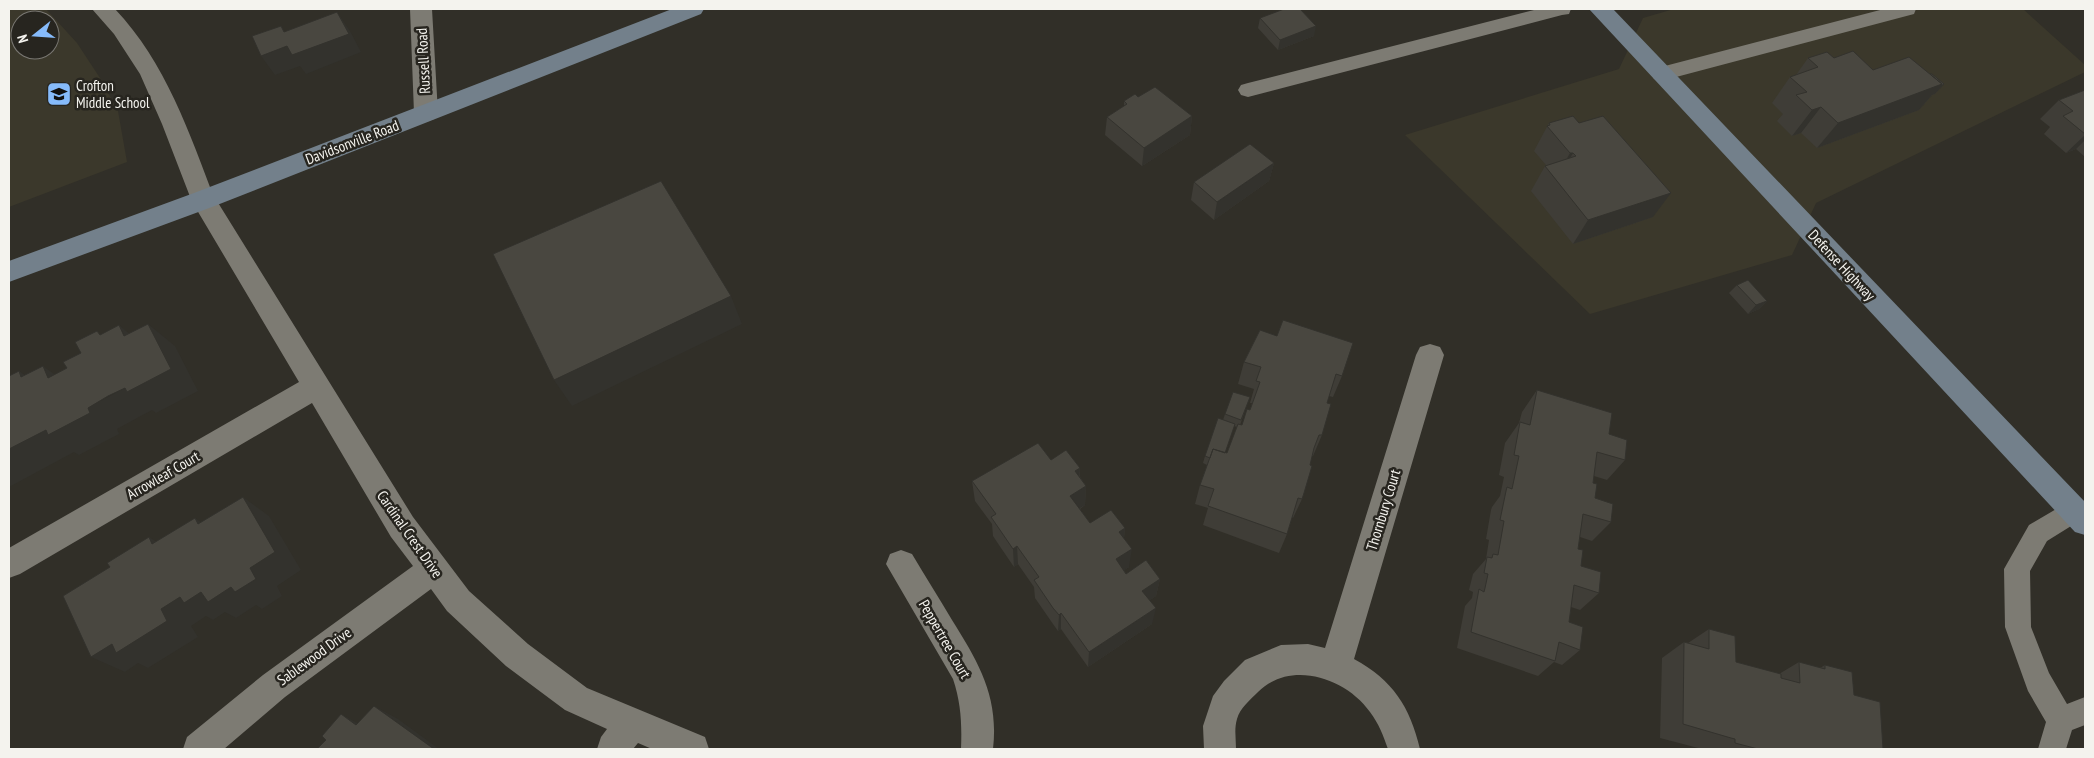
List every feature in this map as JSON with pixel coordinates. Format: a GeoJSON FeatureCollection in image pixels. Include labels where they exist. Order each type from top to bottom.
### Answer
{"type":"FeatureCollection","features":[{"type":"Feature","properties":{"kind":"main road","name":"Davidsonville Road"},"geometry":{"type":"LineString","coordinates":[[9,272],[203,200],[693,9]]}},
{"type":"Feature","properties":{"kind":"main road","name":"Defense Highway"},"geometry":{"type":"LineString","coordinates":[[1600,9],[2080,516]]}},
{"type":"Feature","properties":{"kind":"street","name":"Cardinal Crest Drive"},"geometry":{"type":"LineString","coordinates":[[104,9],[118,23],[141,56],[163,98],[203,200],[402,527],[458,601],[517,655],[576,699],[693,749]]}},
{"type":"Feature","properties":{"kind":"street","name":"Russell Road"},"geometry":{"type":"LineString","coordinates":[[421,9],[426,113]]}},
{"type":"Feature","properties":{"kind":"street","name":"Thornbury Court"},"geometry":{"type":"LineString","coordinates":[[1336,665],[1430,355]]}},
{"type":"Feature","properties":{"kind":"street","name":"Arrowleaf Court"},"geometry":{"type":"LineString","coordinates":[[9,564],[317,386]]}},
{"type":"Feature","properties":{"kind":"street","name":"Peppertree Court"},"geometry":{"type":"LineString","coordinates":[[901,564],[966,671],[976,697],[979,727],[977,749]]}},
{"type":"Feature","properties":{"kind":"street","name":"Sablewood Drive"},"geometry":{"type":"LineString","coordinates":[[199,749],[274,686],[434,568]]}},
{"type":"Feature","properties":{"kind":"street"},"geometry":{"type":"LineString","coordinates":[[1220,749],[1219,727],[1226,704],[1243,680],[1270,663],[1302,658],[1336,665],[1362,680],[1386,704],[1402,738],[1404,749]]}},
{"type":"Feature","properties":{"kind":"street"},"geometry":{"type":"LineString","coordinates":[[613,749],[632,724]]}},
{"type":"Feature","properties":{"kind":"lane"},"geometry":{"type":"LineString","coordinates":[[1248,90],[1562,9]]}},
{"type":"Feature","properties":{"kind":"lane"},"geometry":{"type":"LineString","coordinates":[[1661,74],[1906,9]]}},
{"type":"Feature","properties":{"kind":"lane"},"geometry":{"type":"LineString","coordinates":[[2052,749],[2073,716],[2038,682],[2018,627],[2017,568],[2038,533],[2080,516]]}},
{"type":"Feature","properties":{"kind":"shaded area","name":"Crofton Middle School"},"geometry":{"type":"Polygon","coordinates":[[[9,9],[47,10],[10,10],[10,60],[60,60],[60,24],[77,43],[100,78],[118,111],[127,162],[9,207],[9,9]]]}},
{"type":"Feature","properties":{"kind":"shaded area"},"geometry":{"type":"Polygon","coordinates":[[[1674,9],[2023,9],[2085,65],[2085,72],[1816,203],[1792,255],[1590,314],[1405,135],[1619,69],[1643,18],[1674,9]]]}},
{"type":"Feature","properties":{"kind":"building"},"geometry":{"type":"Polygon","coordinates":[[[1284,9],[1300,9],[1316,26],[1280,40],[1260,18],[1284,9]]]}},
{"type":"Feature","properties":{"kind":"building"},"geometry":{"type":"Polygon","coordinates":[[[337,12],[349,34],[292,55],[287,46],[261,56],[252,36],[281,26],[284,32],[337,12]]]}},
{"type":"Feature","properties":{"kind":"building"},"geometry":{"type":"Polygon","coordinates":[[[1853,51],[1873,70],[1909,57],[1942,84],[1838,123],[1821,107],[1812,110],[1796,95],[1807,92],[1790,77],[1818,67],[1808,58],[1827,52],[1834,58],[1853,51]]]}},
{"type":"Feature","properties":{"kind":"building"},"geometry":{"type":"Polygon","coordinates":[[[1930,74],[1944,84],[1941,86],[1942,84],[1930,74]]]}},
{"type":"Feature","properties":{"kind":"building"},"geometry":{"type":"Polygon","coordinates":[[[1155,87],[1192,116],[1144,148],[1107,117],[1127,104],[1124,101],[1135,94],[1138,97],[1155,87]]]}},
{"type":"Feature","properties":{"kind":"building"},"geometry":{"type":"Polygon","coordinates":[[[2085,90],[2085,134],[2063,116],[2073,111],[2059,100],[2085,90]]]}},
{"type":"Feature","properties":{"kind":"building"},"geometry":{"type":"Polygon","coordinates":[[[1573,116],[1579,123],[1603,116],[1671,193],[1588,220],[1545,166],[1576,156],[1570,153],[1547,126],[1550,125],[1549,123],[1573,116]]]}},
{"type":"Feature","properties":{"kind":"building"},"geometry":{"type":"Polygon","coordinates":[[[1250,144],[1274,163],[1217,202],[1194,182],[1250,144]]]}},
{"type":"Feature","properties":{"kind":"building"},"geometry":{"type":"Polygon","coordinates":[[[661,181],[731,296],[554,380],[493,254],[661,181]]]}},
{"type":"Feature","properties":{"kind":"building"},"geometry":{"type":"Polygon","coordinates":[[[1748,280],[1767,301],[1756,305],[1737,285],[1748,280]]]}},
{"type":"Feature","properties":{"kind":"building"},"geometry":{"type":"Polygon","coordinates":[[[1283,320],[1353,343],[1342,376],[1336,374],[1327,403],[1331,404],[1322,435],[1319,435],[1314,448],[1310,465],[1312,466],[1304,493],[1302,499],[1298,498],[1287,534],[1208,506],[1214,489],[1200,485],[1213,449],[1227,453],[1238,424],[1242,425],[1247,409],[1250,410],[1260,382],[1256,381],[1261,367],[1244,362],[1260,330],[1277,336],[1283,320]]]}},
{"type":"Feature","properties":{"kind":"building"},"geometry":{"type":"Polygon","coordinates":[[[148,324],[171,369],[127,392],[125,388],[108,396],[88,408],[90,413],[48,435],[46,430],[9,449],[9,376],[19,371],[21,377],[43,366],[48,378],[67,368],[63,362],[81,353],[75,342],[97,331],[100,335],[119,325],[124,336],[148,324]]]}},
{"type":"Feature","properties":{"kind":"building"},"geometry":{"type":"Polygon","coordinates":[[[1537,390],[1612,413],[1609,434],[1627,440],[1625,460],[1597,452],[1593,483],[1597,484],[1595,498],[1613,504],[1611,522],[1583,514],[1578,549],[1583,550],[1581,566],[1601,572],[1599,593],[1574,585],[1569,622],[1583,627],[1580,650],[1559,642],[1555,661],[1471,632],[1479,589],[1484,592],[1488,574],[1484,573],[1487,557],[1492,558],[1493,554],[1498,555],[1504,521],[1500,520],[1506,491],[1507,487],[1512,489],[1519,456],[1514,455],[1520,422],[1530,425],[1537,390]]]}},
{"type":"Feature","properties":{"kind":"building"},"geometry":{"type":"Polygon","coordinates":[[[1233,392],[1250,397],[1241,420],[1225,414],[1233,392]]]}},
{"type":"Feature","properties":{"kind":"building"},"geometry":{"type":"Polygon","coordinates":[[[1218,418],[1235,424],[1225,453],[1213,449],[1210,458],[1205,456],[1218,418]]]}},
{"type":"Feature","properties":{"kind":"building"},"geometry":{"type":"Polygon","coordinates":[[[1038,443],[1051,460],[1066,450],[1080,468],[1075,471],[1086,486],[1070,496],[1090,523],[1111,510],[1125,528],[1119,532],[1132,549],[1116,559],[1126,574],[1146,560],[1160,579],[1142,591],[1156,608],[1089,652],[1061,613],[1059,615],[1053,608],[1034,580],[1039,577],[1017,546],[1013,549],[991,517],[996,514],[972,481],[1038,443]]]}},
{"type":"Feature","properties":{"kind":"building"},"geometry":{"type":"Polygon","coordinates":[[[243,497],[275,552],[250,568],[256,579],[235,592],[231,587],[208,602],[201,592],[184,603],[180,597],[161,609],[167,621],[116,653],[112,644],[91,657],[63,596],[110,567],[107,563],[149,537],[152,544],[195,518],[198,524],[243,497]]]}},
{"type":"Feature","properties":{"kind":"building"},"geometry":{"type":"Polygon","coordinates":[[[1709,629],[1735,636],[1736,662],[1781,674],[1781,678],[1800,683],[1799,662],[1825,669],[1825,665],[1852,672],[1854,695],[1880,702],[1883,749],[1758,749],[1735,743],[1735,739],[1683,724],[1684,642],[1709,649],[1709,629]]]}},
{"type":"Feature","properties":{"kind":"building"},"geometry":{"type":"Polygon","coordinates":[[[374,706],[434,749],[317,749],[326,740],[322,736],[341,714],[356,725],[374,706]]]}},
{"type":"Feature","properties":{"kind":"place","name":"Crofton Middle School"},"geometry":{"type":"Point","coordinates":[59,94]}}]}
